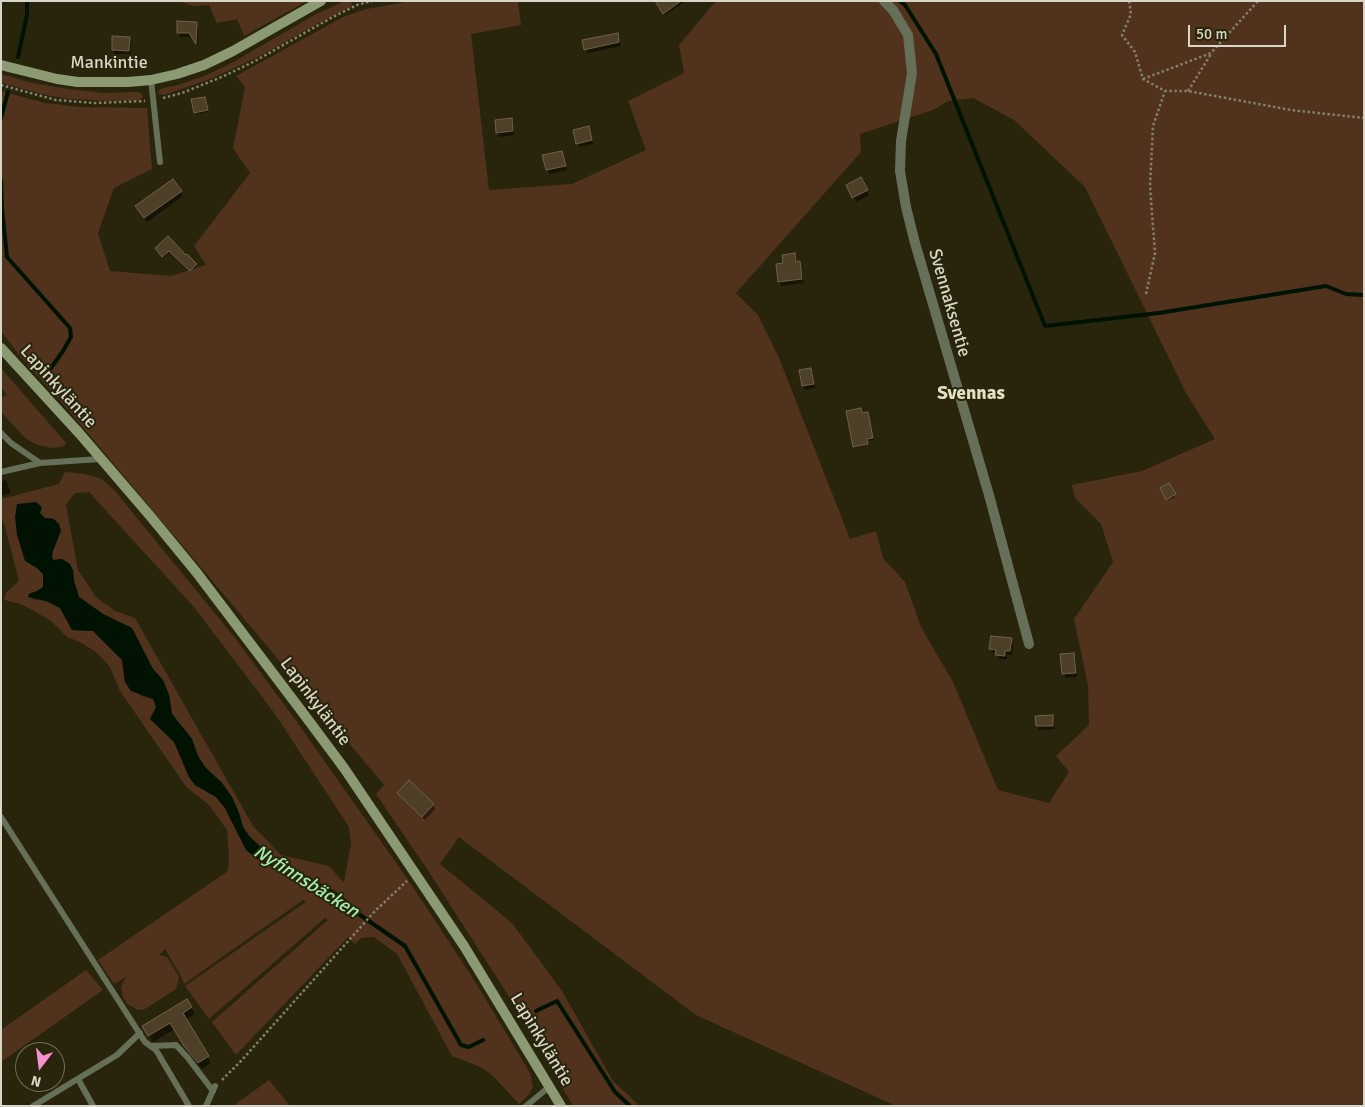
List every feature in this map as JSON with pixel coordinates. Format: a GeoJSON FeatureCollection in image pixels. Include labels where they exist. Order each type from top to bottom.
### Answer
{"type":"FeatureCollection","features":[{"type":"Feature","properties":{"kind":"main road","name":"Mankintie"},"geometry":{"type":"LineString","coordinates":[[1,65],[57,79],[78,82],[151,80],[204,65],[233,51],[321,1]]}},
{"type":"Feature","properties":{"kind":"main road","name":"Lapinkyläntie"},"geometry":{"type":"LineString","coordinates":[[1,348],[151,517],[203,580],[344,768],[500,1003],[561,1106]]}},
{"type":"Feature","properties":{"kind":"street","name":"Svennaksentie"},"geometry":{"type":"LineString","coordinates":[[884,1],[893,10],[908,35],[912,73],[900,141],[900,171],[906,208],[1029,644]]}},
{"type":"Feature","properties":{"kind":"lane"},"geometry":{"type":"LineString","coordinates":[[151,80],[160,162]]}},
{"type":"Feature","properties":{"kind":"lane"},"geometry":{"type":"LineString","coordinates":[[1,433],[11,443],[40,463]]}},
{"type":"Feature","properties":{"kind":"lane"},"geometry":{"type":"LineString","coordinates":[[2,471],[40,463],[100,459]]}},
{"type":"Feature","properties":{"kind":"lane"},"geometry":{"type":"LineString","coordinates":[[1,817],[145,1042],[156,1050],[189,1106]]}},
{"type":"Feature","properties":{"kind":"lane"},"geometry":{"type":"LineString","coordinates":[[33,1106],[116,1055],[140,1033]]}},
{"type":"Feature","properties":{"kind":"lane"},"geometry":{"type":"LineString","coordinates":[[151,1046],[176,1045],[188,1058],[214,1089],[206,1106]]}},
{"type":"Feature","properties":{"kind":"lane"},"geometry":{"type":"LineString","coordinates":[[78,1079],[93,1106]]}},
{"type":"Feature","properties":{"kind":"lane"},"geometry":{"type":"LineString","coordinates":[[526,1106],[549,1087]]}},
{"type":"Feature","properties":{"kind":"path"},"geometry":{"type":"LineString","coordinates":[[356,1],[357,5]]}},
{"type":"Feature","properties":{"kind":"path"},"geometry":{"type":"LineString","coordinates":[[1128,1],[1131,14],[1122,35],[1135,52],[1143,79],[1165,91],[1188,91],[1290,110],[1364,118]]}},
{"type":"Feature","properties":{"kind":"path"},"geometry":{"type":"LineString","coordinates":[[1188,91],[1211,53],[1258,1]]}},
{"type":"Feature","properties":{"kind":"path"},"geometry":{"type":"LineString","coordinates":[[1143,79],[1211,53]]}},
{"type":"Feature","properties":{"kind":"path"},"geometry":{"type":"LineString","coordinates":[[1146,294],[1154,253],[1150,186],[1153,126],[1165,91]]}},
{"type":"Feature","properties":{"kind":"path"},"geometry":{"type":"LineString","coordinates":[[214,1089],[376,912],[404,883],[416,874]]}},
{"type":"Feature","properties":{"kind":"shaded area"},"geometry":{"type":"Polygon","coordinates":[[[178,1],[307,1],[244,36],[237,19],[217,23],[209,5],[193,6],[178,1]]]}},
{"type":"Feature","properties":{"kind":"shaded area"},"geometry":{"type":"Polygon","coordinates":[[[345,1],[352,1],[351,7],[262,55],[213,78],[164,95],[158,94],[159,90],[163,88],[207,75],[316,14],[345,1]]]}},
{"type":"Feature","properties":{"kind":"shaded area"},"geometry":{"type":"Polygon","coordinates":[[[518,1],[521,25],[471,34],[489,190],[572,184],[646,150],[628,101],[684,73],[679,45],[716,1],[1364,1],[1364,1106],[896,1106],[696,1015],[459,837],[440,864],[512,923],[562,991],[613,1081],[640,1106],[573,1106],[517,1009],[427,869],[376,794],[384,785],[70,412],[19,355],[1,331],[1,91],[45,103],[81,107],[147,108],[152,169],[114,188],[98,233],[110,271],[171,276],[206,265],[194,246],[250,173],[233,148],[245,87],[236,76],[343,17],[366,9],[406,2],[518,1]],[[973,98],[948,101],[933,110],[860,134],[861,152],[736,293],[758,315],[779,358],[850,539],[876,531],[883,558],[905,582],[921,627],[953,682],[998,790],[1049,803],[1069,772],[1056,756],[1089,725],[1088,685],[1074,619],[1113,562],[1101,524],[1075,498],[1072,485],[1142,471],[1215,439],[1187,395],[1085,187],[1014,120],[973,98]]]}},
{"type":"Feature","properties":{"kind":"shaded area"},"geometry":{"type":"Polygon","coordinates":[[[1,74],[33,83],[68,89],[105,93],[136,92],[141,93],[143,97],[140,100],[110,101],[68,99],[1,83],[1,74]]]}},
{"type":"Feature","properties":{"kind":"shaded area"},"geometry":{"type":"Polygon","coordinates":[[[1,368],[66,443],[64,446],[52,448],[37,445],[25,438],[1,412],[1,399],[7,394],[1,388],[1,368]]]}},
{"type":"Feature","properties":{"kind":"shaded area"},"geometry":{"type":"Polygon","coordinates":[[[65,472],[85,474],[102,479],[115,491],[235,638],[297,722],[411,884],[474,980],[531,1076],[533,1086],[531,1092],[519,1104],[491,1074],[478,1066],[452,1056],[397,954],[374,937],[361,938],[355,944],[348,937],[236,1055],[212,1022],[328,920],[325,918],[209,1019],[185,986],[306,902],[303,900],[184,984],[165,949],[159,955],[167,957],[179,977],[176,989],[145,1009],[138,1010],[127,1004],[123,997],[121,986],[126,977],[114,984],[98,960],[228,871],[227,830],[208,804],[187,788],[120,691],[110,667],[96,652],[80,642],[67,637],[50,620],[21,604],[4,600],[6,593],[19,581],[4,523],[1,520],[1,499],[59,484],[65,472]],[[89,492],[75,493],[66,505],[78,570],[96,597],[115,611],[135,618],[253,826],[281,855],[329,866],[344,883],[351,843],[349,827],[275,714],[194,607],[89,492]],[[40,513],[25,560],[43,574],[43,587],[29,594],[32,599],[46,601],[60,608],[72,630],[93,631],[122,660],[125,682],[141,696],[153,699],[156,707],[150,719],[174,742],[189,777],[195,785],[216,797],[256,858],[285,873],[333,904],[336,892],[273,858],[250,837],[243,827],[232,797],[222,783],[205,767],[198,756],[192,739],[172,714],[169,695],[163,680],[153,669],[132,629],[103,614],[79,597],[73,570],[62,559],[53,560],[54,519],[45,518],[40,513]]]}},
{"type":"Feature","properties":{"kind":"shaded area"},"geometry":{"type":"Polygon","coordinates":[[[86,970],[103,990],[29,1042],[15,1042],[15,1052],[1,1062],[1,1030],[86,970]]]}},
{"type":"Feature","properties":{"kind":"shaded area"},"geometry":{"type":"Polygon","coordinates":[[[269,1080],[290,1106],[233,1106],[269,1080]]]}},
{"type":"Feature","properties":{"kind":"water"},"geometry":{"type":"Polygon","coordinates":[[[36,502],[42,507],[40,513],[45,518],[54,519],[59,524],[61,531],[53,551],[53,560],[62,559],[70,564],[79,597],[103,614],[132,628],[153,669],[163,680],[169,695],[172,714],[192,739],[198,756],[205,767],[222,783],[232,797],[243,827],[250,837],[273,858],[336,892],[347,900],[352,910],[333,904],[285,873],[256,858],[246,850],[225,808],[216,797],[195,785],[189,777],[174,742],[150,719],[156,707],[153,699],[131,691],[125,682],[122,660],[93,631],[72,630],[60,608],[46,601],[28,597],[29,594],[43,587],[43,574],[25,561],[17,535],[15,517],[17,504],[36,502]]]}},
{"type":"Feature","properties":{"kind":"building"},"geometry":{"type":"Polygon","coordinates":[[[655,1],[681,1],[663,14],[655,1]]]}},
{"type":"Feature","properties":{"kind":"building"},"geometry":{"type":"Polygon","coordinates":[[[177,21],[197,22],[196,44],[189,33],[177,33],[177,21]]]}},
{"type":"Feature","properties":{"kind":"building"},"geometry":{"type":"Polygon","coordinates":[[[618,33],[619,42],[584,50],[582,40],[618,33]]]}},
{"type":"Feature","properties":{"kind":"building"},"geometry":{"type":"Polygon","coordinates":[[[112,36],[130,37],[129,51],[112,50],[112,36]]]}},
{"type":"Feature","properties":{"kind":"building"},"geometry":{"type":"Polygon","coordinates":[[[205,97],[208,110],[194,113],[191,99],[205,97]]]}},
{"type":"Feature","properties":{"kind":"building"},"geometry":{"type":"Polygon","coordinates":[[[512,118],[513,131],[496,133],[495,120],[512,118]]]}},
{"type":"Feature","properties":{"kind":"building"},"geometry":{"type":"Polygon","coordinates":[[[589,126],[592,140],[576,144],[573,130],[589,126]]]}},
{"type":"Feature","properties":{"kind":"building"},"geometry":{"type":"Polygon","coordinates":[[[562,151],[566,166],[546,170],[542,155],[562,151]]]}},
{"type":"Feature","properties":{"kind":"building"},"geometry":{"type":"Polygon","coordinates":[[[861,177],[868,190],[852,198],[846,185],[861,177]]]}},
{"type":"Feature","properties":{"kind":"building"},"geometry":{"type":"Polygon","coordinates":[[[173,179],[182,191],[144,218],[135,206],[173,179]]]}},
{"type":"Feature","properties":{"kind":"building"},"geometry":{"type":"Polygon","coordinates":[[[168,236],[197,264],[190,271],[169,251],[162,257],[155,248],[168,236]]]}},
{"type":"Feature","properties":{"kind":"building"},"geometry":{"type":"Polygon","coordinates":[[[795,253],[796,262],[800,261],[802,279],[778,282],[776,264],[783,263],[782,255],[795,253]]]}},
{"type":"Feature","properties":{"kind":"building"},"geometry":{"type":"Polygon","coordinates":[[[811,368],[814,384],[802,386],[799,370],[811,368]]]}},
{"type":"Feature","properties":{"kind":"building"},"geometry":{"type":"Polygon","coordinates":[[[861,408],[862,413],[868,412],[873,438],[867,439],[868,444],[853,447],[846,411],[861,408]]]}},
{"type":"Feature","properties":{"kind":"building"},"geometry":{"type":"Polygon","coordinates":[[[1169,483],[1176,494],[1166,500],[1160,488],[1169,483]]]}},
{"type":"Feature","properties":{"kind":"building"},"geometry":{"type":"Polygon","coordinates":[[[991,636],[1012,638],[1010,651],[1005,651],[1005,656],[995,655],[996,650],[989,649],[991,636]]]}},
{"type":"Feature","properties":{"kind":"building"},"geometry":{"type":"Polygon","coordinates":[[[1074,653],[1076,673],[1062,674],[1060,654],[1074,653]]]}},
{"type":"Feature","properties":{"kind":"building"},"geometry":{"type":"Polygon","coordinates":[[[1053,715],[1053,726],[1036,726],[1035,716],[1053,715]]]}},
{"type":"Feature","properties":{"kind":"building"},"geometry":{"type":"Polygon","coordinates":[[[409,780],[434,804],[422,817],[397,793],[409,780]]]}},
{"type":"Feature","properties":{"kind":"building"},"geometry":{"type":"Polygon","coordinates":[[[187,999],[192,1007],[183,1013],[209,1056],[198,1063],[184,1046],[170,1023],[148,1036],[142,1026],[187,999]]]}},
{"type":"Feature","properties":{"kind":"waterway","name":"Nyfinnsbäcken"},"geometry":{"type":"LineString","coordinates":[[18,57],[27,15],[27,1]]}},
{"type":"Feature","properties":{"kind":"waterway"},"geometry":{"type":"LineString","coordinates":[[900,1],[905,5],[936,54],[1045,326],[1159,313],[1326,286],[1346,294],[1364,295]]}},
{"type":"Feature","properties":{"kind":"waterway","name":"Nyfinnsbäcken"},"geometry":{"type":"LineString","coordinates":[[1,118],[8,92]]}},
{"type":"Feature","properties":{"kind":"waterway","name":"Nyfinnsbäcken"},"geometry":{"type":"LineString","coordinates":[[1,180],[7,257],[70,328],[71,337],[51,368]]}},
{"type":"Feature","properties":{"kind":"waterway","name":"Nyfinnsbäcken"},"geometry":{"type":"LineString","coordinates":[[350,908],[405,946],[461,1045],[469,1047],[483,1040]]}},
{"type":"Feature","properties":{"kind":"waterway","name":"Nyfinnsbäcken"},"geometry":{"type":"LineString","coordinates":[[536,1011],[557,1001],[615,1092],[630,1106]]}},
{"type":"Feature","properties":{"kind":"district","name":"Svennas"},"geometry":{"type":"Point","coordinates":[971,394]}}]}
